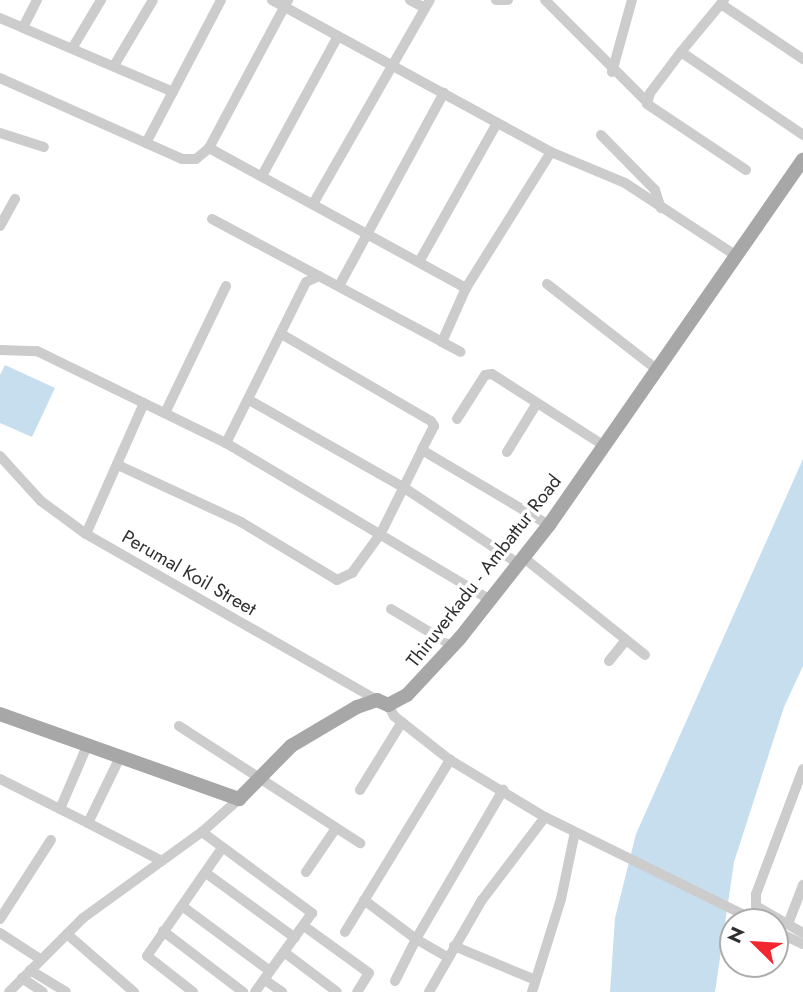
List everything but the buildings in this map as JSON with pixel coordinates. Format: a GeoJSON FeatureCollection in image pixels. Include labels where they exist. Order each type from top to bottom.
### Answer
{"type":"FeatureCollection","features":[{"type":"Feature","properties":{"kind":"main road","name":"Thiruverkadu - Ambattur Road"},"geometry":{"type":"LineString","coordinates":[[239,799],[291,746],[357,707],[382,703],[426,678],[549,525],[803,160]]}},
{"type":"Feature","properties":{"kind":"main road"},"geometry":{"type":"LineString","coordinates":[[0,714],[239,799]]}},
{"type":"Feature","properties":{"kind":"street"},"geometry":{"type":"LineString","coordinates":[[23,28],[37,0]]}},
{"type":"Feature","properties":{"kind":"street"},"geometry":{"type":"LineString","coordinates":[[73,47],[101,0]]}},
{"type":"Feature","properties":{"kind":"street"},"geometry":{"type":"LineString","coordinates":[[115,64],[153,0]]}},
{"type":"Feature","properties":{"kind":"street"},"geometry":{"type":"LineString","coordinates":[[146,143],[221,0]]}},
{"type":"Feature","properties":{"kind":"street"},"geometry":{"type":"LineString","coordinates":[[272,0],[286,3],[338,36],[551,152],[625,183],[735,255]]}},
{"type":"Feature","properties":{"kind":"street"},"geometry":{"type":"LineString","coordinates":[[313,204],[427,4],[410,0]]}},
{"type":"Feature","properties":{"kind":"street"},"geometry":{"type":"LineString","coordinates":[[496,0],[508,0]]}},
{"type":"Feature","properties":{"kind":"street"},"geometry":{"type":"LineString","coordinates":[[545,0],[612,72],[646,101],[746,170]]}},
{"type":"Feature","properties":{"kind":"street"},"geometry":{"type":"LineString","coordinates":[[612,72],[632,0]]}},
{"type":"Feature","properties":{"kind":"street"},"geometry":{"type":"LineString","coordinates":[[646,101],[722,2],[803,59]]}},
{"type":"Feature","properties":{"kind":"street"},"geometry":{"type":"LineString","coordinates":[[0,78],[190,160],[209,148],[286,3]]}},
{"type":"Feature","properties":{"kind":"street"},"geometry":{"type":"LineString","coordinates":[[0,18],[115,64],[173,92]]}},
{"type":"Feature","properties":{"kind":"street"},"geometry":{"type":"LineString","coordinates":[[263,174],[338,36]]}},
{"type":"Feature","properties":{"kind":"street"},"geometry":{"type":"LineString","coordinates":[[681,52],[803,135]]}},
{"type":"Feature","properties":{"kind":"street"},"geometry":{"type":"LineString","coordinates":[[339,286],[444,93]]}},
{"type":"Feature","properties":{"kind":"street"},"geometry":{"type":"LineString","coordinates":[[419,262],[497,122]]}},
{"type":"Feature","properties":{"kind":"street"},"geometry":{"type":"LineString","coordinates":[[0,133],[44,147]]}},
{"type":"Feature","properties":{"kind":"street"},"geometry":{"type":"LineString","coordinates":[[601,135],[655,190],[661,208]]}},
{"type":"Feature","properties":{"kind":"street"},"geometry":{"type":"LineString","coordinates":[[209,148],[263,174],[367,235],[466,288]]}},
{"type":"Feature","properties":{"kind":"street"},"geometry":{"type":"LineString","coordinates":[[442,342],[466,288],[551,152]]}},
{"type":"Feature","properties":{"kind":"street"},"geometry":{"type":"LineString","coordinates":[[0,226],[15,199]]}},
{"type":"Feature","properties":{"kind":"street"},"geometry":{"type":"LineString","coordinates":[[212,219],[461,352]]}},
{"type":"Feature","properties":{"kind":"street"},"geometry":{"type":"LineString","coordinates":[[226,443],[306,282],[319,276]]}},
{"type":"Feature","properties":{"kind":"street"},"geometry":{"type":"LineString","coordinates":[[547,284],[656,369]]}},
{"type":"Feature","properties":{"kind":"street"},"geometry":{"type":"LineString","coordinates":[[165,413],[226,286]]}},
{"type":"Feature","properties":{"kind":"street"},"geometry":{"type":"LineString","coordinates":[[120,466],[241,522],[337,580],[352,573],[381,533],[406,489],[434,425],[282,335]]}},
{"type":"Feature","properties":{"kind":"street"},"geometry":{"type":"LineString","coordinates":[[0,350],[37,351],[226,443],[490,600]]}},
{"type":"Feature","properties":{"kind":"street"},"geometry":{"type":"LineString","coordinates":[[457,419],[488,374],[603,445]]}},
{"type":"Feature","properties":{"kind":"street"},"geometry":{"type":"LineString","coordinates":[[248,400],[406,489],[521,561],[645,655]]}},
{"type":"Feature","properties":{"kind":"street"},"geometry":{"type":"LineString","coordinates":[[86,534],[120,466],[144,403]]}},
{"type":"Feature","properties":{"kind":"street"},"geometry":{"type":"LineString","coordinates":[[507,452],[537,403]]}},
{"type":"Feature","properties":{"kind":"street"},"geometry":{"type":"LineString","coordinates":[[422,450],[549,525]]}},
{"type":"Feature","properties":{"kind":"street","name":"Perumal Koil Street"},"geometry":{"type":"LineString","coordinates":[[0,456],[41,501],[86,534],[382,703]]}},
{"type":"Feature","properties":{"kind":"street"},"geometry":{"type":"LineString","coordinates":[[391,609],[453,646]]}},
{"type":"Feature","properties":{"kind":"street"},"geometry":{"type":"LineString","coordinates":[[608,661],[626,640]]}},
{"type":"Feature","properties":{"kind":"street"},"geometry":{"type":"LineString","coordinates":[[382,703],[450,760],[545,817],[730,908]]}},
{"type":"Feature","properties":{"kind":"street"},"geometry":{"type":"LineString","coordinates":[[360,790],[402,722]]}},
{"type":"Feature","properties":{"kind":"street"},"geometry":{"type":"LineString","coordinates":[[179,726],[359,843]]}},
{"type":"Feature","properties":{"kind":"street"},"geometry":{"type":"LineString","coordinates":[[60,809],[87,746]]}},
{"type":"Feature","properties":{"kind":"street"},"geometry":{"type":"LineString","coordinates":[[88,823],[120,757]]}},
{"type":"Feature","properties":{"kind":"street"},"geometry":{"type":"LineString","coordinates":[[345,932],[450,760]]}},
{"type":"Feature","properties":{"kind":"street"},"geometry":{"type":"LineString","coordinates":[[760,908],[756,894],[802,777]]}},
{"type":"Feature","properties":{"kind":"street"},"geometry":{"type":"LineString","coordinates":[[0,779],[162,861]]}},
{"type":"Feature","properties":{"kind":"street"},"geometry":{"type":"LineString","coordinates":[[395,981],[416,939],[503,790]]}},
{"type":"Feature","properties":{"kind":"street"},"geometry":{"type":"LineString","coordinates":[[9,992],[67,934],[202,832],[239,799]]}},
{"type":"Feature","properties":{"kind":"street"},"geometry":{"type":"LineString","coordinates":[[429,992],[482,900],[545,817]]}},
{"type":"Feature","properties":{"kind":"street"},"geometry":{"type":"LineString","coordinates":[[306,872],[336,828]]}},
{"type":"Feature","properties":{"kind":"street"},"geometry":{"type":"LineString","coordinates":[[202,832],[312,913],[255,992]]}},
{"type":"Feature","properties":{"kind":"street"},"geometry":{"type":"LineString","coordinates":[[532,992],[533,979],[561,899],[575,832]]}},
{"type":"Feature","properties":{"kind":"street"},"geometry":{"type":"LineString","coordinates":[[0,919],[51,840]]}},
{"type":"Feature","properties":{"kind":"street"},"geometry":{"type":"LineString","coordinates":[[193,992],[147,956],[222,848]]}},
{"type":"Feature","properties":{"kind":"street"},"geometry":{"type":"LineString","coordinates":[[206,873],[295,938]]}},
{"type":"Feature","properties":{"kind":"street"},"geometry":{"type":"LineString","coordinates":[[789,920],[803,885]]}},
{"type":"Feature","properties":{"kind":"street"},"geometry":{"type":"LineString","coordinates":[[365,900],[416,939],[447,957]]}},
{"type":"Feature","properties":{"kind":"street"},"geometry":{"type":"LineString","coordinates":[[182,906],[267,976],[282,992]]}},
{"type":"Feature","properties":{"kind":"street"},"geometry":{"type":"LineString","coordinates":[[304,926],[369,973],[357,992]]}},
{"type":"Feature","properties":{"kind":"street"},"geometry":{"type":"LineString","coordinates":[[163,932],[243,992]]}},
{"type":"Feature","properties":{"kind":"street"},"geometry":{"type":"LineString","coordinates":[[0,933],[40,959]]}},
{"type":"Feature","properties":{"kind":"street"},"geometry":{"type":"LineString","coordinates":[[67,934],[134,992]]}},
{"type":"Feature","properties":{"kind":"street"},"geometry":{"type":"LineString","coordinates":[[454,946],[533,979]]}},
{"type":"Feature","properties":{"kind":"street"},"geometry":{"type":"LineString","coordinates":[[284,953],[337,992]]}},
{"type":"Feature","properties":{"kind":"street"},"geometry":{"type":"LineString","coordinates":[[26,974],[40,991]]}},
{"type":"Feature","properties":{"kind":"street"},"geometry":{"type":"LineString","coordinates":[[26,974],[66,992]]}},
{"type":"Feature","properties":{"kind":"water"},"geometry":{"type":"Polygon","coordinates":[[[5,365],[55,388],[32,437],[0,423],[0,375],[5,365]]]}},
{"type":"Feature","properties":{"kind":"water"},"geometry":{"type":"Polygon","coordinates":[[[803,459],[803,666],[784,707],[734,862],[727,908],[719,908],[719,965],[715,992],[610,992],[615,918],[636,834],[803,459]]]}}]}
